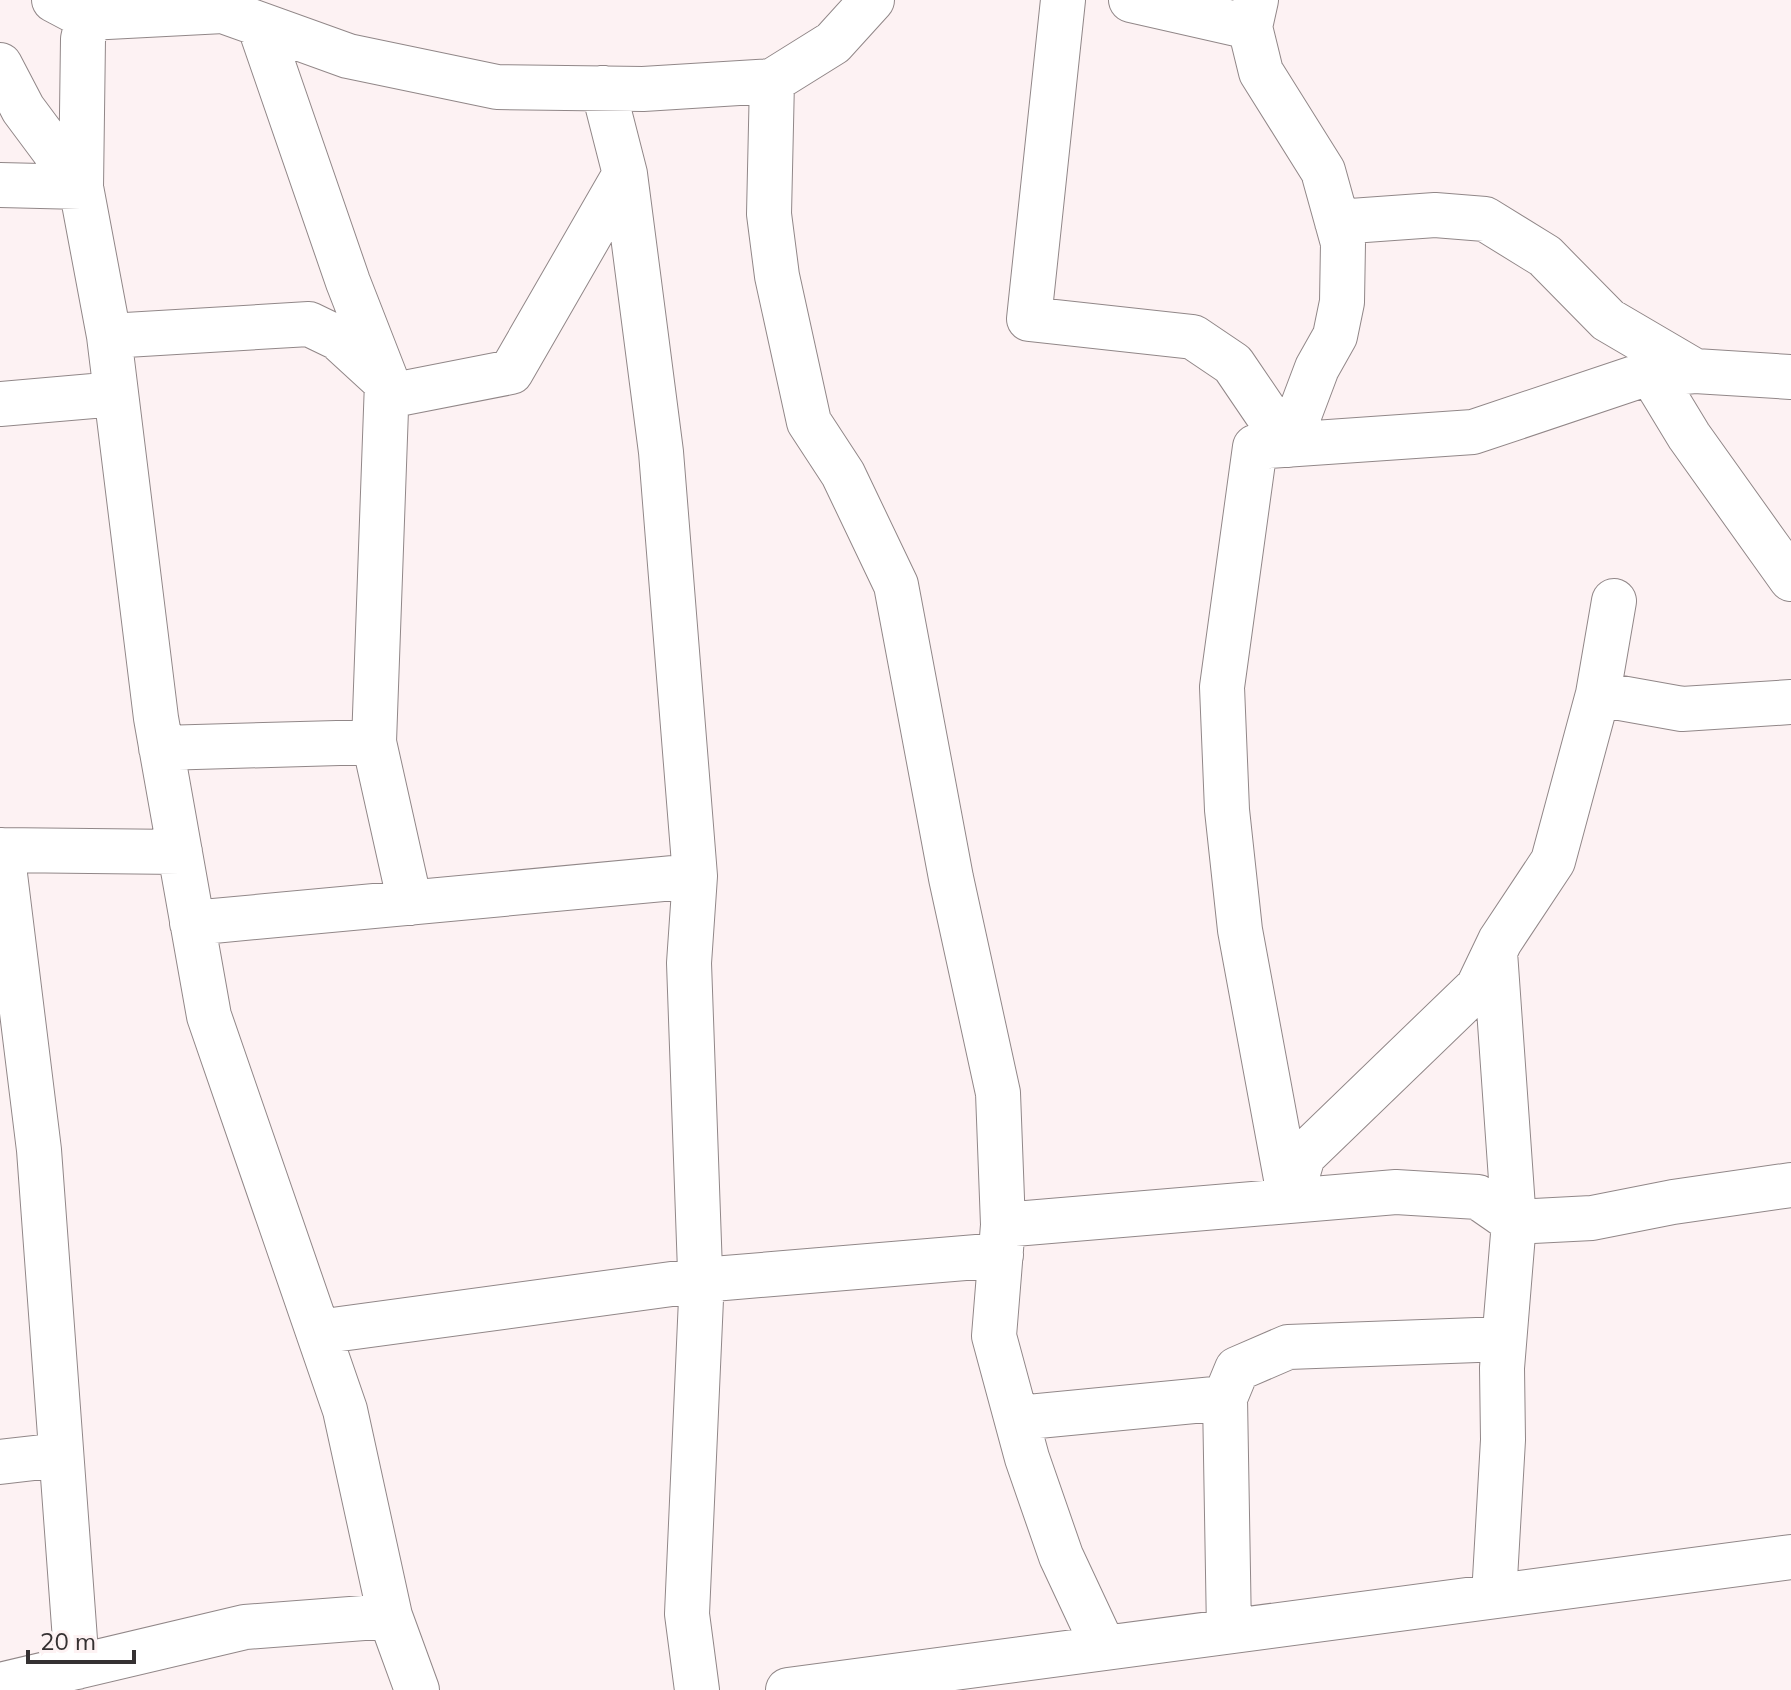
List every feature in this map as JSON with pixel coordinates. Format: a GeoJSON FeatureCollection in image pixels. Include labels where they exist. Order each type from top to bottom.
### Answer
{"type":"FeatureCollection","features":[{"type":"Feature","properties":{"kind":"street"},"geometry":{"type":"LineString","coordinates":[[417,1690],[390,1616],[345,1410],[209,1016],[161,748],[109,336],[81,187],[83,39],[78,6],[265,14],[348,56],[442,78],[497,87],[603,88],[772,81],[833,43],[872,0]]}},
{"type":"Feature","properties":{"kind":"street"},"geometry":{"type":"LineString","coordinates":[[1063,0],[1029,319],[1193,337],[1233,364],[1288,445]]}},
{"type":"Feature","properties":{"kind":"street"},"geometry":{"type":"LineString","coordinates":[[1131,0],[1253,14],[1261,72],[1323,171],[1343,258],[1342,302],[1335,336],[1317,368],[1288,445]]}},
{"type":"Feature","properties":{"kind":"street"},"geometry":{"type":"LineString","coordinates":[[265,14],[348,282],[387,382],[374,742],[410,903]]}},
{"type":"Feature","properties":{"kind":"street"},"geometry":{"type":"LineString","coordinates":[[0,65],[23,109],[81,187]]}},
{"type":"Feature","properties":{"kind":"street"},"geometry":{"type":"LineString","coordinates":[[772,81],[768,163],[777,276],[809,422],[843,474],[896,585],[951,878],[998,1093],[1002,1240],[994,1336],[1061,1556],[1104,1648]]}},
{"type":"Feature","properties":{"kind":"street"},"geometry":{"type":"LineString","coordinates":[[603,88],[625,174],[661,452],[695,876],[689,963],[701,1280],[687,1614],[697,1690]]}},
{"type":"Feature","properties":{"kind":"street"},"geometry":{"type":"LineString","coordinates":[[109,336],[309,324],[338,338],[399,394],[511,372],[625,174]]}},
{"type":"Feature","properties":{"kind":"street"},"geometry":{"type":"LineString","coordinates":[[0,185],[81,187]]}},
{"type":"Feature","properties":{"kind":"street"},"geometry":{"type":"LineString","coordinates":[[1337,222],[1435,215],[1485,219],[1545,256],[1608,320],[1695,371]]}},
{"type":"Feature","properties":{"kind":"street"},"geometry":{"type":"LineString","coordinates":[[1290,1200],[1240,930],[1227,810],[1222,687],[1255,447],[1473,432],[1652,375],[1695,371],[1791,377]]}},
{"type":"Feature","properties":{"kind":"street"},"geometry":{"type":"LineString","coordinates":[[1652,375],[1689,436],[1791,579]]}},
{"type":"Feature","properties":{"kind":"street"},"geometry":{"type":"LineString","coordinates":[[0,404],[116,394]]}},
{"type":"Feature","properties":{"kind":"street"},"geometry":{"type":"LineString","coordinates":[[1290,1200],[1303,1156],[1453,1015],[1478,987],[1495,952],[1553,861],[1598,694],[1614,601]]}},
{"type":"Feature","properties":{"kind":"street"},"geometry":{"type":"LineString","coordinates":[[1598,694],[1682,709],[1791,702]]}},
{"type":"Feature","properties":{"kind":"street"},"geometry":{"type":"LineString","coordinates":[[161,748],[374,742]]}},
{"type":"Feature","properties":{"kind":"street"},"geometry":{"type":"LineString","coordinates":[[77,1667],[39,1150],[1,850],[180,852]]}},
{"type":"Feature","properties":{"kind":"street"},"geometry":{"type":"LineString","coordinates":[[192,923],[695,876]]}},
{"type":"Feature","properties":{"kind":"street"},"geometry":{"type":"LineString","coordinates":[[1494,1596],[1503,1440],[1504,1339],[1514,1222],[1495,952]]}},
{"type":"Feature","properties":{"kind":"street"},"geometry":{"type":"LineString","coordinates":[[318,1332],[1290,1200],[1396,1192],[1478,1197],[1514,1222],[1592,1218],[1791,1185]]}},
{"type":"Feature","properties":{"kind":"street"},"geometry":{"type":"LineString","coordinates":[[1229,1631],[1225,1398],[1237,1369],[1288,1347],[1504,1339]]}},
{"type":"Feature","properties":{"kind":"street"},"geometry":{"type":"LineString","coordinates":[[1017,1418],[1225,1398]]}},
{"type":"Feature","properties":{"kind":"street"},"geometry":{"type":"LineString","coordinates":[[0,1462],[60,1455]]}},
{"type":"Feature","properties":{"kind":"street"},"geometry":{"type":"LineString","coordinates":[[788,1690],[1791,1557]]}},
{"type":"Feature","properties":{"kind":"street"},"geometry":{"type":"LineString","coordinates":[[0,1685],[245,1627],[390,1616]]}}]}
